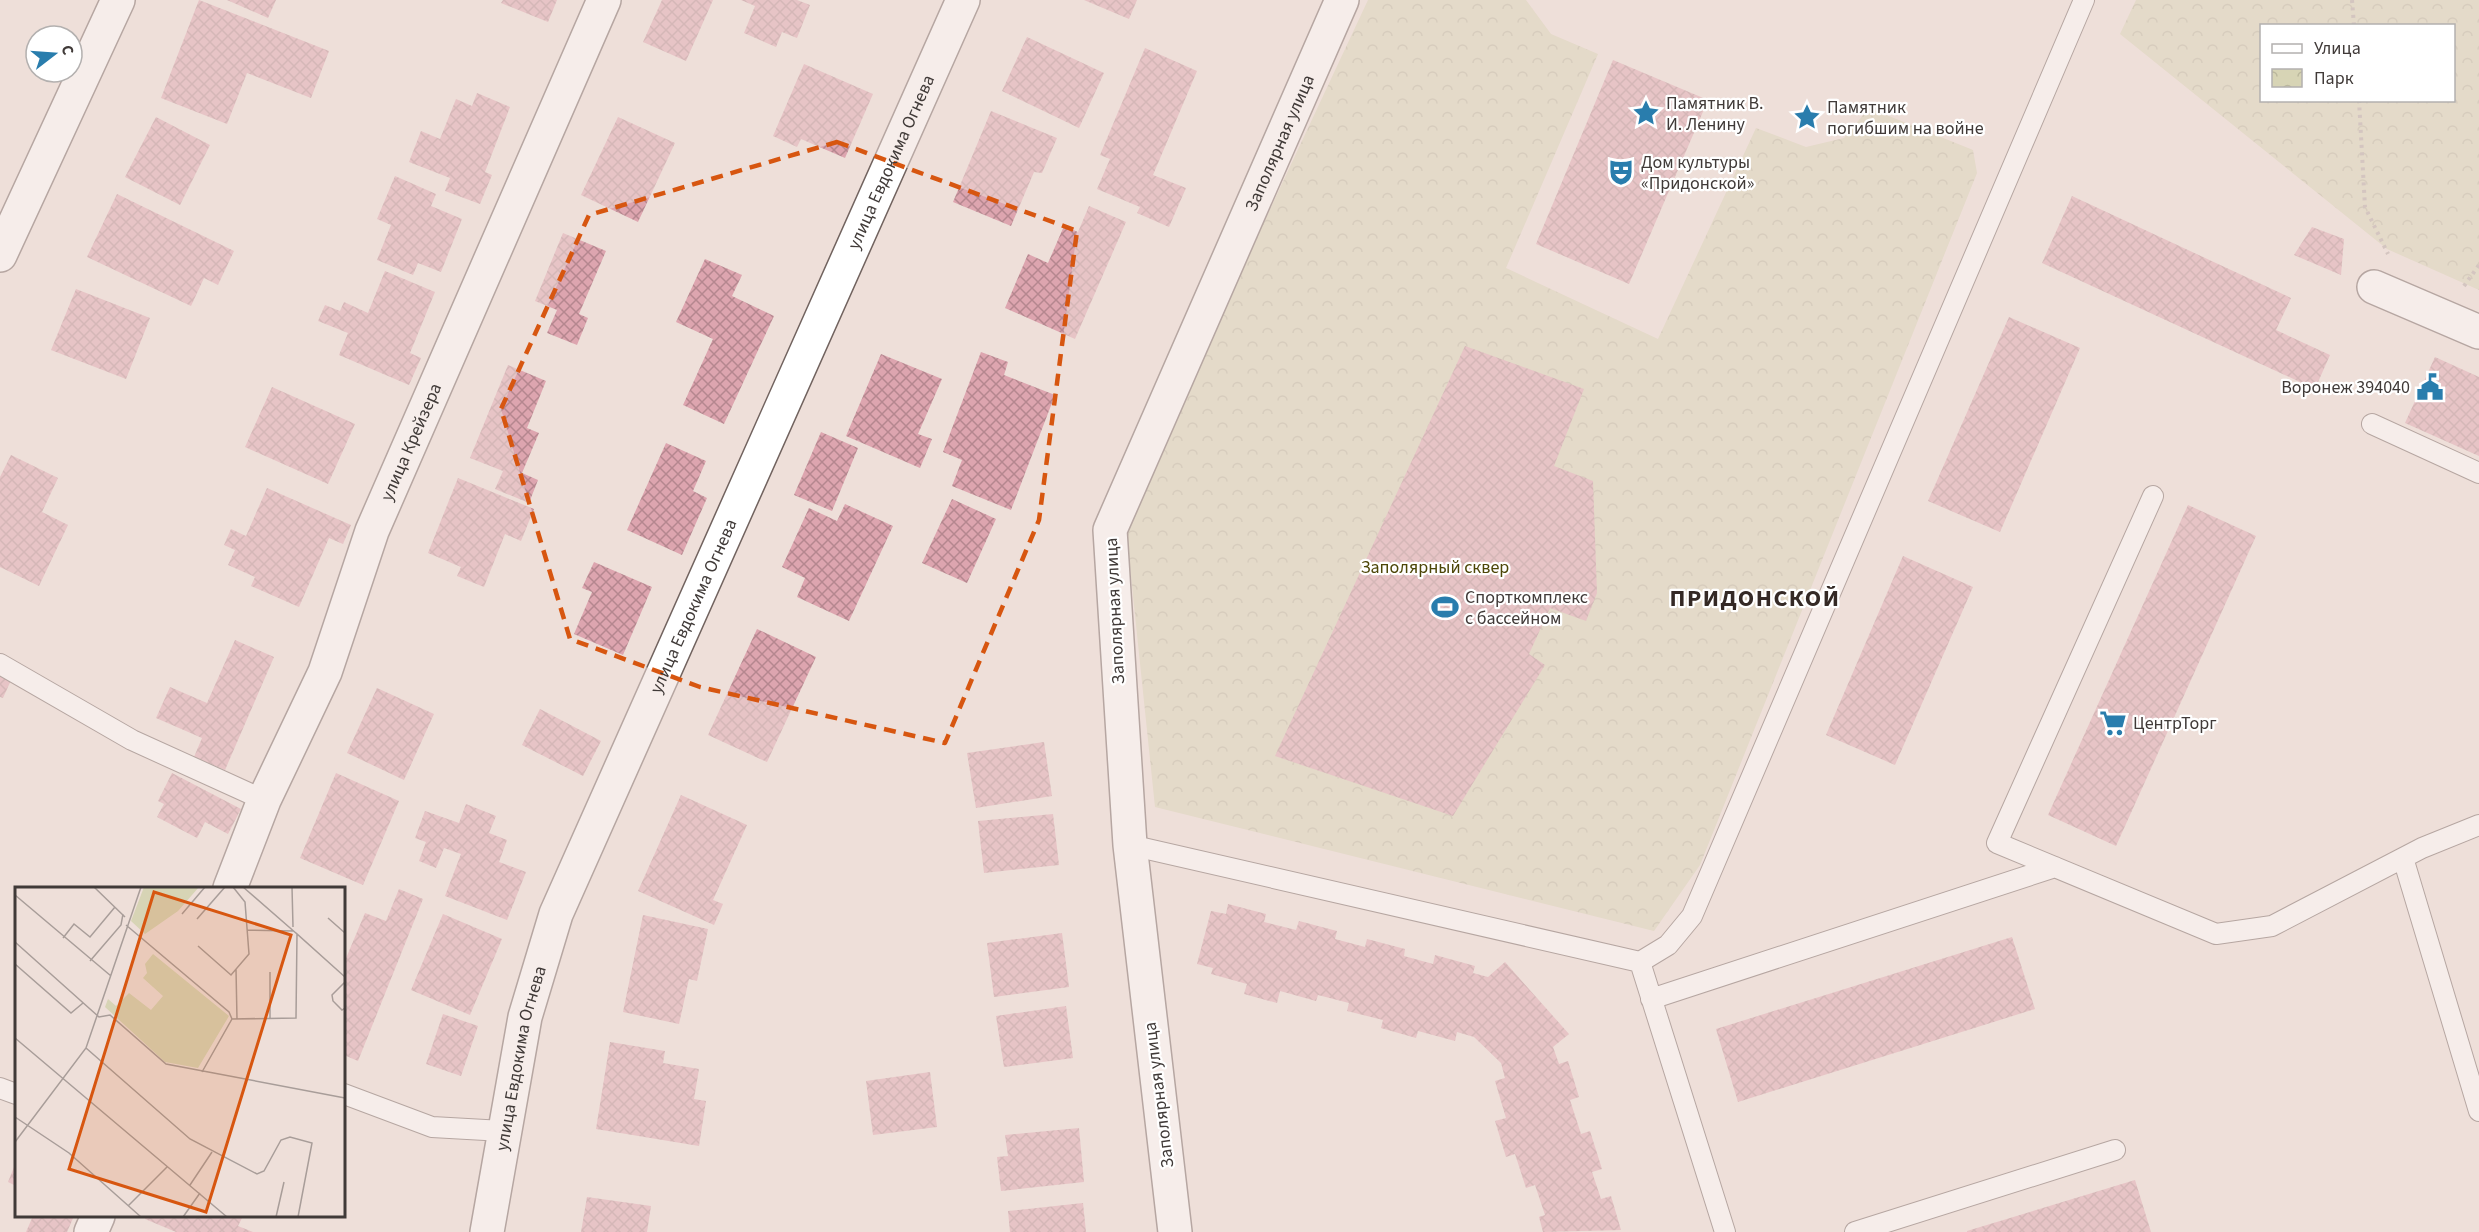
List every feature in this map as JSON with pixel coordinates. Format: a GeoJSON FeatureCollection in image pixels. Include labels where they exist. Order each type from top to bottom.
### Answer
{"type":"FeatureCollection","features":[{"type":"Feature","properties":{"kind":"street"},"geometry":{"type":"LineString","coordinates":[[0,255],[118,0]]}},
{"type":"Feature","properties":{"kind":"street","name":"улица Крейзера"},"geometry":{"type":"LineString","coordinates":[[230,887],[264,800],[325,672],[372,531],[604,0]]}},
{"type":"Feature","properties":{"kind":"street","name":"улица Евдокима Огнева"},"geometry":{"type":"LineString","coordinates":[[488,1232],[503,1131],[525,1017],[556,914],[963,0]]}},
{"type":"Feature","properties":{"kind":"street","name":"Заполярная улица"},"geometry":{"type":"LineString","coordinates":[[1175,1232],[1130,845],[1110,530],[1342,0]]}},
{"type":"Feature","properties":{"kind":"street"},"geometry":{"type":"LineString","coordinates":[[2374,287],[2479,332]]}},
{"type":"Feature","properties":{"kind":"street"},"geometry":{"type":"LineString","coordinates":[[91,1232],[97,1217]]}},
{"type":"Feature","properties":{"kind":"lane"},"geometry":{"type":"LineString","coordinates":[[1130,845],[1640,962],[1668,945],[1692,916],[2084,0]]}},
{"type":"Feature","properties":{"kind":"lane"},"geometry":{"type":"LineString","coordinates":[[2372,424],[2479,473]]}},
{"type":"Feature","properties":{"kind":"lane"},"geometry":{"type":"LineString","coordinates":[[2153,496],[1997,843],[2216,934],[2272,926],[2403,858],[2479,825]]}},
{"type":"Feature","properties":{"kind":"lane"},"geometry":{"type":"LineString","coordinates":[[0,664],[132,740],[264,800]]}},
{"type":"Feature","properties":{"kind":"lane"},"geometry":{"type":"LineString","coordinates":[[2403,858],[2479,1111]]}},
{"type":"Feature","properties":{"kind":"lane"},"geometry":{"type":"LineString","coordinates":[[1651,999],[2055,867]]}},
{"type":"Feature","properties":{"kind":"lane"},"geometry":{"type":"LineString","coordinates":[[1640,962],[1725,1232]]}},
{"type":"Feature","properties":{"kind":"lane"},"geometry":{"type":"LineString","coordinates":[[0,1089],[15,1094]]}},
{"type":"Feature","properties":{"kind":"lane"},"geometry":{"type":"LineString","coordinates":[[345,1094],[432,1127],[503,1131]]}},
{"type":"Feature","properties":{"kind":"lane"},"geometry":{"type":"LineString","coordinates":[[1855,1232],[2115,1150]]}},
{"type":"Feature","properties":{"kind":"path"},"geometry":{"type":"LineString","coordinates":[[2352,0],[2354,24]]}},
{"type":"Feature","properties":{"kind":"path"},"geometry":{"type":"LineString","coordinates":[[2359,102],[2366,207],[2411,303]]}},
{"type":"Feature","properties":{"kind":"highlighted area"},"geometry":{"type":"Polygon","coordinates":[[[837,142],[1077,231],[1039,520],[945,743],[700,687],[570,639],[501,409],[589,215],[837,142]]]}},
{"type":"Feature","properties":{"kind":"green space","name":"Заполярный сквер"},"geometry":{"type":"Polygon","coordinates":[[[1368,0],[1526,0],[1551,34],[1598,54],[1506,268],[1658,339],[1756,128],[1806,147],[1844,138],[1869,108],[1973,150],[1977,173],[1700,865],[1654,931],[1155,807],[1125,519],[1368,0]]]}},
{"type":"Feature","properties":{"kind":"green space"},"geometry":{"type":"Polygon","coordinates":[[[2136,0],[2479,0],[2479,290],[2387,249],[2120,34],[2136,0]]]}},
{"type":"Feature","properties":{"kind":"building"},"geometry":{"type":"Polygon","coordinates":[[[199,0],[329,51],[311,98],[247,73],[227,124],[161,98],[199,0]]]}},
{"type":"Feature","properties":{"kind":"building"},"geometry":{"type":"Polygon","coordinates":[[[227,0],[276,0],[268,18],[227,0]]]}},
{"type":"Feature","properties":{"kind":"building"},"geometry":{"type":"Polygon","coordinates":[[[503,0],[557,0],[548,22],[501,3],[503,0]]]}},
{"type":"Feature","properties":{"kind":"building"},"geometry":{"type":"Polygon","coordinates":[[[662,0],[713,0],[686,61],[643,42],[662,0]]]}},
{"type":"Feature","properties":{"kind":"building"},"geometry":{"type":"Polygon","coordinates":[[[741,0],[797,0],[810,5],[797,38],[782,32],[776,47],[744,33],[755,6],[741,0]]]}},
{"type":"Feature","properties":{"kind":"building"},"geometry":{"type":"Polygon","coordinates":[[[1084,0],[1137,0],[1129,19],[1084,0]]]}},
{"type":"Feature","properties":{"kind":"building"},"geometry":{"type":"Polygon","coordinates":[[[1027,37],[1104,73],[1079,128],[1002,91],[1027,37]]]}},
{"type":"Feature","properties":{"kind":"building"},"geometry":{"type":"Polygon","coordinates":[[[1145,48],[1197,71],[1153,175],[1186,188],[1169,227],[1137,213],[1140,207],[1097,189],[1110,159],[1100,155],[1145,48]]]}},
{"type":"Feature","properties":{"kind":"building","name":"Дом культуры «Придонской»"},"geometry":{"type":"Polygon","coordinates":[[[1613,60],[1708,100],[1629,284],[1536,244],[1613,60]]]}},
{"type":"Feature","properties":{"kind":"building"},"geometry":{"type":"Polygon","coordinates":[[[804,64],[873,94],[845,158],[801,139],[797,147],[773,136],[804,64]]]}},
{"type":"Feature","properties":{"kind":"building"},"geometry":{"type":"Polygon","coordinates":[[[477,93],[510,107],[485,172],[492,175],[480,204],[445,191],[450,178],[409,162],[421,131],[440,139],[456,99],[472,106],[477,93]]]}},
{"type":"Feature","properties":{"kind":"building"},"geometry":{"type":"Polygon","coordinates":[[[991,111],[1057,138],[1042,173],[1034,172],[1011,226],[953,202],[991,111]]]}},
{"type":"Feature","properties":{"kind":"building"},"geometry":{"type":"Polygon","coordinates":[[[156,117],[210,145],[180,205],[125,177],[156,117]]]}},
{"type":"Feature","properties":{"kind":"building"},"geometry":{"type":"Polygon","coordinates":[[[618,117],[675,143],[638,222],[581,195],[618,117]]]}},
{"type":"Feature","properties":{"kind":"building"},"geometry":{"type":"Polygon","coordinates":[[[395,176],[436,194],[431,206],[462,219],[441,272],[418,263],[413,275],[377,260],[391,225],[377,219],[395,176]]]}},
{"type":"Feature","properties":{"kind":"building"},"geometry":{"type":"Polygon","coordinates":[[[117,194],[234,251],[218,285],[204,278],[191,306],[87,257],[117,194]]]}},
{"type":"Feature","properties":{"kind":"building"},"geometry":{"type":"Polygon","coordinates":[[[2072,196],[2291,298],[2276,330],[2330,355],[2315,389],[2042,263],[2072,196]]]}},
{"type":"Feature","properties":{"kind":"building"},"geometry":{"type":"Polygon","coordinates":[[[1089,206],[1126,222],[1075,339],[1005,308],[1028,254],[1048,263],[1064,226],[1078,232],[1089,206]]]}},
{"type":"Feature","properties":{"kind":"building"},"geometry":{"type":"Polygon","coordinates":[[[2312,227],[2344,239],[2341,275],[2294,255],[2312,227]]]}},
{"type":"Feature","properties":{"kind":"building"},"geometry":{"type":"Polygon","coordinates":[[[563,233],[606,251],[579,314],[588,318],[577,345],[547,333],[557,310],[535,301],[563,233]]]}},
{"type":"Feature","properties":{"kind":"building"},"geometry":{"type":"Polygon","coordinates":[[[705,259],[742,275],[732,296],[774,316],[724,424],[683,405],[713,339],[676,322],[705,259]]]}},
{"type":"Feature","properties":{"kind":"building"},"geometry":{"type":"Polygon","coordinates":[[[385,271],[435,292],[410,353],[421,358],[409,385],[339,355],[348,333],[318,321],[325,305],[340,311],[344,302],[368,313],[385,271]]]}},
{"type":"Feature","properties":{"kind":"building"},"geometry":{"type":"Polygon","coordinates":[[[76,289],[150,318],[126,379],[51,350],[76,289]]]}},
{"type":"Feature","properties":{"kind":"building"},"geometry":{"type":"Polygon","coordinates":[[[2009,317],[2080,348],[2000,532],[1928,501],[2009,317]]]}},
{"type":"Feature","properties":{"kind":"building"},"geometry":{"type":"Polygon","coordinates":[[[1465,346],[1584,389],[1554,466],[1593,481],[1597,593],[1586,621],[1550,608],[1529,654],[1545,665],[1453,816],[1275,756],[1465,346]]]}},
{"type":"Feature","properties":{"kind":"building"},"geometry":{"type":"Polygon","coordinates":[[[981,352],[1008,362],[1004,375],[1055,395],[1011,510],[952,486],[962,460],[943,452],[981,352]]]}},
{"type":"Feature","properties":{"kind":"building"},"geometry":{"type":"Polygon","coordinates":[[[881,354],[942,379],[918,434],[932,439],[920,468],[846,436],[881,354]]]}},
{"type":"Feature","properties":{"kind":"building"},"geometry":{"type":"Polygon","coordinates":[[[2435,357],[2479,377],[2479,456],[2405,423],[2435,357]]]}},
{"type":"Feature","properties":{"kind":"building"},"geometry":{"type":"Polygon","coordinates":[[[508,365],[546,381],[527,428],[539,433],[522,473],[538,480],[529,503],[495,489],[503,471],[470,458],[508,365]]]}},
{"type":"Feature","properties":{"kind":"building"},"geometry":{"type":"Polygon","coordinates":[[[272,387],[355,424],[328,484],[245,447],[272,387]]]}},
{"type":"Feature","properties":{"kind":"building"},"geometry":{"type":"Polygon","coordinates":[[[821,432],[858,448],[832,511],[794,495],[821,432]]]}},
{"type":"Feature","properties":{"kind":"building"},"geometry":{"type":"Polygon","coordinates":[[[666,443],[706,461],[693,491],[707,498],[682,555],[627,530],[666,443]]]}},
{"type":"Feature","properties":{"kind":"building"},"geometry":{"type":"Polygon","coordinates":[[[11,455],[58,478],[42,512],[68,525],[39,586],[0,567],[0,477],[11,455]]]}},
{"type":"Feature","properties":{"kind":"building"},"geometry":{"type":"Polygon","coordinates":[[[458,478],[534,509],[521,541],[505,534],[484,587],[457,576],[461,567],[428,553],[458,478]]]}},
{"type":"Feature","properties":{"kind":"building"},"geometry":{"type":"Polygon","coordinates":[[[267,488],[351,525],[343,544],[329,538],[299,607],[251,586],[255,577],[228,565],[235,550],[224,545],[231,529],[246,536],[267,488]]]}},
{"type":"Feature","properties":{"kind":"building"},"geometry":{"type":"Polygon","coordinates":[[[952,499],[996,519],[967,583],[922,563],[952,499]]]}},
{"type":"Feature","properties":{"kind":"building"},"geometry":{"type":"Polygon","coordinates":[[[845,504],[893,526],[849,621],[797,597],[805,578],[782,567],[809,508],[837,521],[845,504]]]}},
{"type":"Feature","properties":{"kind":"building"},"geometry":{"type":"Polygon","coordinates":[[[2188,505],[2256,536],[2116,846],[2048,815],[2188,505]]]}},
{"type":"Feature","properties":{"kind":"building"},"geometry":{"type":"Polygon","coordinates":[[[1903,556],[1973,587],[1895,765],[1826,735],[1903,556]]]}},
{"type":"Feature","properties":{"kind":"building"},"geometry":{"type":"Polygon","coordinates":[[[594,562],[652,587],[623,655],[574,634],[592,592],[582,588],[594,562]]]}},
{"type":"Feature","properties":{"kind":"building"},"geometry":{"type":"Polygon","coordinates":[[[757,629],[816,657],[767,762],[708,735],[757,629]]]}},
{"type":"Feature","properties":{"kind":"building"},"geometry":{"type":"Polygon","coordinates":[[[235,640],[274,657],[225,770],[194,757],[202,738],[156,718],[170,687],[207,703],[235,640]]]}},
{"type":"Feature","properties":{"kind":"building"},"geometry":{"type":"Polygon","coordinates":[[[0,673],[12,678],[3,698],[0,697],[0,673]]]}},
{"type":"Feature","properties":{"kind":"building"},"geometry":{"type":"Polygon","coordinates":[[[377,688],[434,714],[404,780],[347,753],[377,688]]]}},
{"type":"Feature","properties":{"kind":"building"},"geometry":{"type":"Polygon","coordinates":[[[540,709],[601,741],[583,776],[522,745],[540,709]]]}},
{"type":"Feature","properties":{"kind":"building"},"geometry":{"type":"Polygon","coordinates":[[[1044,742],[1052,796],[976,808],[967,753],[1044,742]]]}},
{"type":"Feature","properties":{"kind":"building"},"geometry":{"type":"Polygon","coordinates":[[[172,773],[241,809],[228,834],[205,822],[197,838],[157,817],[164,804],[158,801],[172,773]]]}},
{"type":"Feature","properties":{"kind":"building"},"geometry":{"type":"Polygon","coordinates":[[[336,773],[399,801],[363,885],[300,858],[336,773]]]}},
{"type":"Feature","properties":{"kind":"building"},"geometry":{"type":"Polygon","coordinates":[[[681,795],[747,825],[713,900],[723,904],[714,925],[638,891],[681,795]]]}},
{"type":"Feature","properties":{"kind":"building"},"geometry":{"type":"Polygon","coordinates":[[[466,804],[496,816],[489,833],[507,840],[499,862],[526,872],[507,920],[445,896],[461,854],[444,848],[436,868],[419,861],[426,842],[415,838],[425,811],[459,823],[466,804]]]}},
{"type":"Feature","properties":{"kind":"building"},"geometry":{"type":"Polygon","coordinates":[[[1053,814],[1059,865],[984,873],[978,821],[1053,814]]]}},
{"type":"Feature","properties":{"kind":"building"},"geometry":{"type":"Polygon","coordinates":[[[399,889],[423,899],[358,1061],[345,1055],[345,961],[365,913],[386,921],[399,889]]]}},
{"type":"Feature","properties":{"kind":"building"},"geometry":{"type":"Polygon","coordinates":[[[1228,904],[1266,914],[1264,922],[1296,930],[1299,921],[1337,931],[1335,939],[1365,947],[1367,939],[1405,949],[1404,956],[1433,964],[1435,955],[1475,966],[1473,973],[1488,977],[1505,962],[1569,1034],[1553,1047],[1559,1064],[1568,1061],[1579,1097],[1570,1100],[1581,1134],[1590,1131],[1602,1169],[1592,1172],[1601,1199],[1611,1196],[1621,1230],[1543,1232],[1539,1217],[1545,1215],[1535,1185],[1526,1188],[1515,1154],[1506,1157],[1495,1121],[1506,1118],[1495,1081],[1505,1078],[1501,1063],[1474,1037],[1457,1032],[1455,1041],[1418,1031],[1416,1038],[1381,1028],[1383,1020],[1347,1011],[1349,1003],[1318,995],[1316,1001],[1280,991],[1277,1003],[1244,994],[1247,984],[1211,974],[1213,968],[1197,964],[1211,911],[1226,914],[1228,904]]]}},
{"type":"Feature","properties":{"kind":"building"},"geometry":{"type":"Polygon","coordinates":[[[443,914],[502,939],[470,1015],[411,990],[443,914]]]}},
{"type":"Feature","properties":{"kind":"building"},"geometry":{"type":"Polygon","coordinates":[[[643,915],[708,929],[697,981],[689,979],[679,1024],[623,1012],[643,915]]]}},
{"type":"Feature","properties":{"kind":"building"},"geometry":{"type":"Polygon","coordinates":[[[1062,933],[1069,987],[994,997],[987,943],[1062,933]]]}},
{"type":"Feature","properties":{"kind":"building"},"geometry":{"type":"Polygon","coordinates":[[[2012,937],[2035,1009],[1738,1102],[1716,1029],[2012,937]]]}},
{"type":"Feature","properties":{"kind":"building"},"geometry":{"type":"Polygon","coordinates":[[[1066,1006],[1073,1058],[1004,1067],[996,1016],[1066,1006]]]}},
{"type":"Feature","properties":{"kind":"building"},"geometry":{"type":"Polygon","coordinates":[[[443,1014],[478,1026],[461,1076],[426,1064],[443,1014]]]}},
{"type":"Feature","properties":{"kind":"building"},"geometry":{"type":"Polygon","coordinates":[[[610,1042],[665,1051],[663,1063],[699,1069],[694,1099],[706,1101],[699,1146],[596,1129],[610,1042]]]}},
{"type":"Feature","properties":{"kind":"building"},"geometry":{"type":"Polygon","coordinates":[[[930,1072],[937,1127],[873,1135],[866,1081],[930,1072]]]}},
{"type":"Feature","properties":{"kind":"building"},"geometry":{"type":"Polygon","coordinates":[[[1079,1128],[1084,1182],[1001,1191],[997,1157],[1008,1156],[1005,1135],[1079,1128]]]}},
{"type":"Feature","properties":{"kind":"building"},"geometry":{"type":"Polygon","coordinates":[[[15,1164],[15,1186],[8,1182],[15,1164]]]}},
{"type":"Feature","properties":{"kind":"building"},"geometry":{"type":"Polygon","coordinates":[[[2135,1180],[2151,1232],[1967,1232],[1967,1231],[2135,1180]]]}},
{"type":"Feature","properties":{"kind":"building"},"geometry":{"type":"Polygon","coordinates":[[[587,1197],[651,1206],[647,1232],[581,1232],[587,1197]]]}},
{"type":"Feature","properties":{"kind":"building"},"geometry":{"type":"Polygon","coordinates":[[[1083,1203],[1086,1232],[1010,1232],[1008,1211],[1083,1203]]]}},
{"type":"Feature","properties":{"kind":"building"},"geometry":{"type":"Polygon","coordinates":[[[33,1217],[74,1217],[67,1232],[26,1232],[33,1217]]]}},
{"type":"Feature","properties":{"kind":"building"},"geometry":{"type":"Polygon","coordinates":[[[146,1217],[242,1217],[238,1226],[253,1232],[176,1232],[145,1219],[146,1217]]]}},
{"type":"Feature","properties":{"kind":"place","name":"Памятник В. И. Ленину"},"geometry":{"type":"Point","coordinates":[1646,113]}},
{"type":"Feature","properties":{"kind":"place","name":"Памятник погибшим на войне"},"geometry":{"type":"Point","coordinates":[1807,117]}},
{"type":"Feature","properties":{"kind":"place","name":"Дом культуры «Придонской»"},"geometry":{"type":"Point","coordinates":[1621,172]}},
{"type":"Feature","properties":{"kind":"place","name":"Воронеж 394040"},"geometry":{"type":"Point","coordinates":[2430,387]}},
{"type":"Feature","properties":{"kind":"place","name":"Спорткомплекс с бассейном"},"geometry":{"type":"Point","coordinates":[1445,607]}},
{"type":"Feature","properties":{"kind":"place","name":"ЦентрТорг"},"geometry":{"type":"Point","coordinates":[2113,723]}},
{"type":"Feature","properties":{"kind":"district","name":"ПРИДОНСКОЙ"},"geometry":{"type":"Point","coordinates":[1755,598]}}]}
